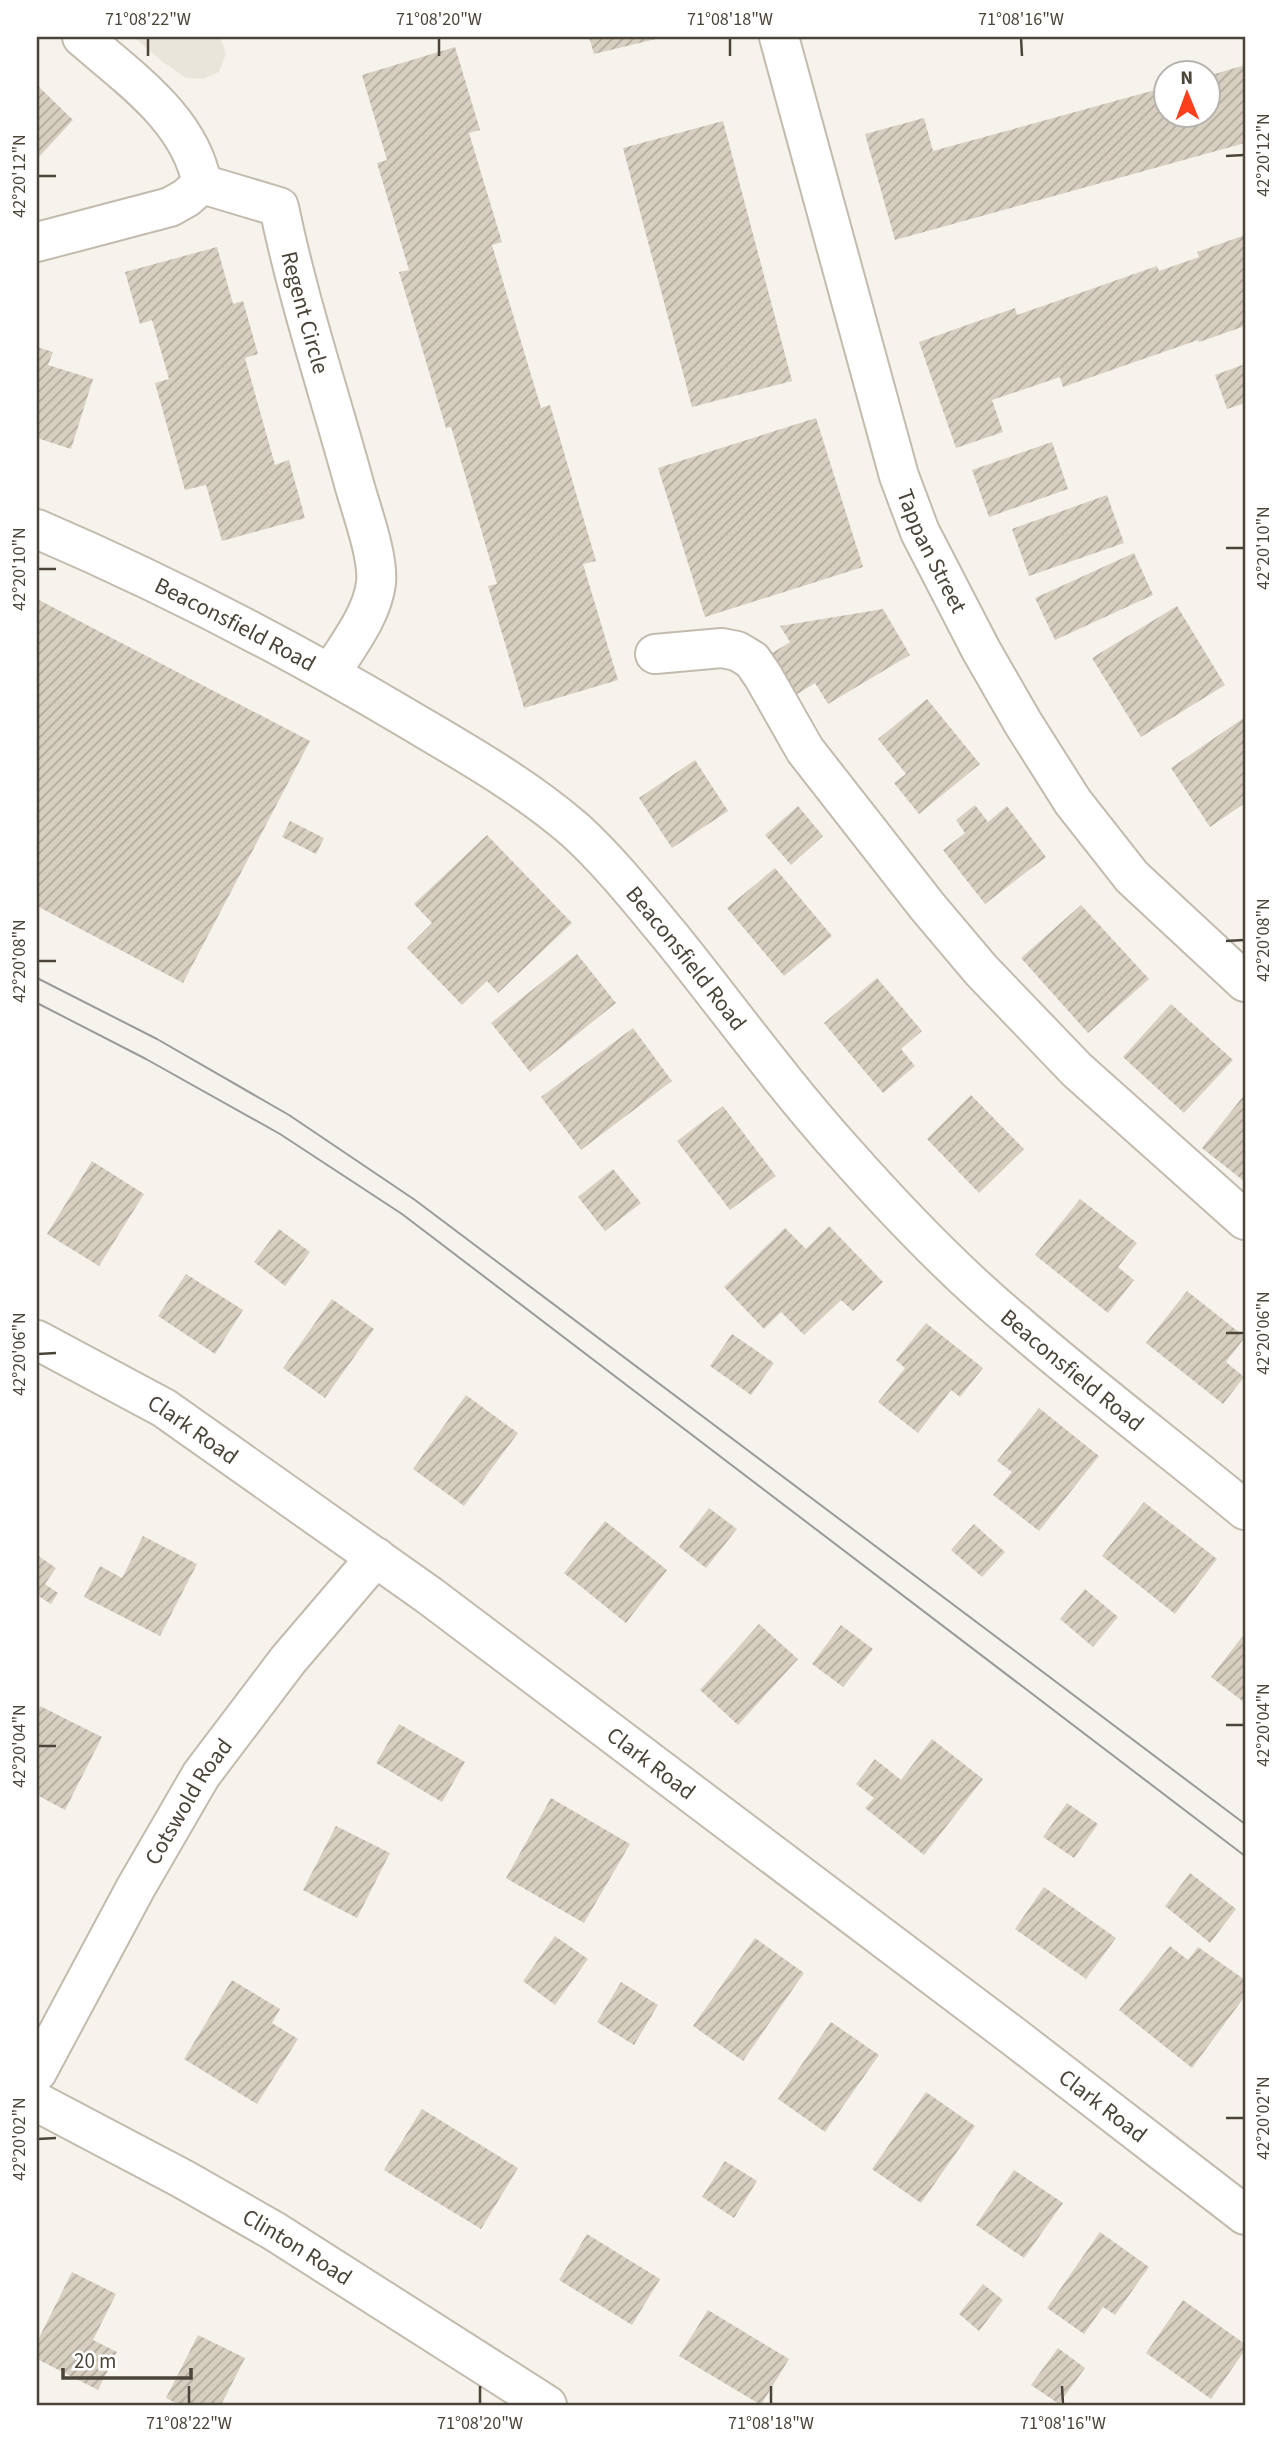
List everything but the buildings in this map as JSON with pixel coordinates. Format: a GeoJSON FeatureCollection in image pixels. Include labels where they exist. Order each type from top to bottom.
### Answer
{"type":"FeatureCollection","features":[{"type":"Feature","properties":{"kind":"street"},"geometry":{"type":"LineString","coordinates":[[37,242],[170,207],[202,184],[189,147],[169,117],[82,37]]}},
{"type":"Feature","properties":{"kind":"street","name":"Tappan Street"},"geometry":{"type":"LineString","coordinates":[[779,37],[899,476],[920,532],[981,650],[1073,802],[1132,877],[1245,982]]}},
{"type":"Feature","properties":{"kind":"street","name":"Regent Circle"},"geometry":{"type":"LineString","coordinates":[[202,184],[279,207],[364,520],[375,565],[375,591],[369,608],[331,673]]}},
{"type":"Feature","properties":{"kind":"street","name":"Beaconsfield Road"},"geometry":{"type":"LineString","coordinates":[[37,529],[132,572],[331,673],[500,775],[574,830],[650,912],[810,1115],[931,1246],[1016,1324],[1245,1510]]}},
{"type":"Feature","properties":{"kind":"street"},"geometry":{"type":"LineString","coordinates":[[655,654],[722,648],[752,660],[805,750],[927,906],[981,970],[1077,1070],[1245,1220]]}},
{"type":"Feature","properties":{"kind":"street","name":"Clark Road"},"geometry":{"type":"LineString","coordinates":[[37,1340],[163,1408],[376,1557],[616,1735],[1245,2215]]}},
{"type":"Feature","properties":{"kind":"street","name":"Cotswold Road"},"geometry":{"type":"LineString","coordinates":[[37,2072],[135,1889],[201,1775],[288,1660],[376,1557]]}},
{"type":"Feature","properties":{"kind":"street","name":"Clinton Road"},"geometry":{"type":"LineString","coordinates":[[37,2102],[172,2173],[274,2231],[547,2405]]}},
{"type":"Feature","properties":{"kind":"shaded area"},"geometry":{"type":"Polygon","coordinates":[[[134,37],[220,37],[226,54],[219,72],[203,79],[186,78],[134,37]]]}},
{"type":"Feature","properties":{"kind":"tram line"},"geometry":{"type":"LineString","coordinates":[[37,978],[157,1039],[289,1115],[415,1200],[1245,1824]]}},
{"type":"Feature","properties":{"kind":"tram line"},"geometry":{"type":"LineString","coordinates":[[37,1003],[146,1059],[280,1134],[402,1214],[1245,1856]]}}]}
